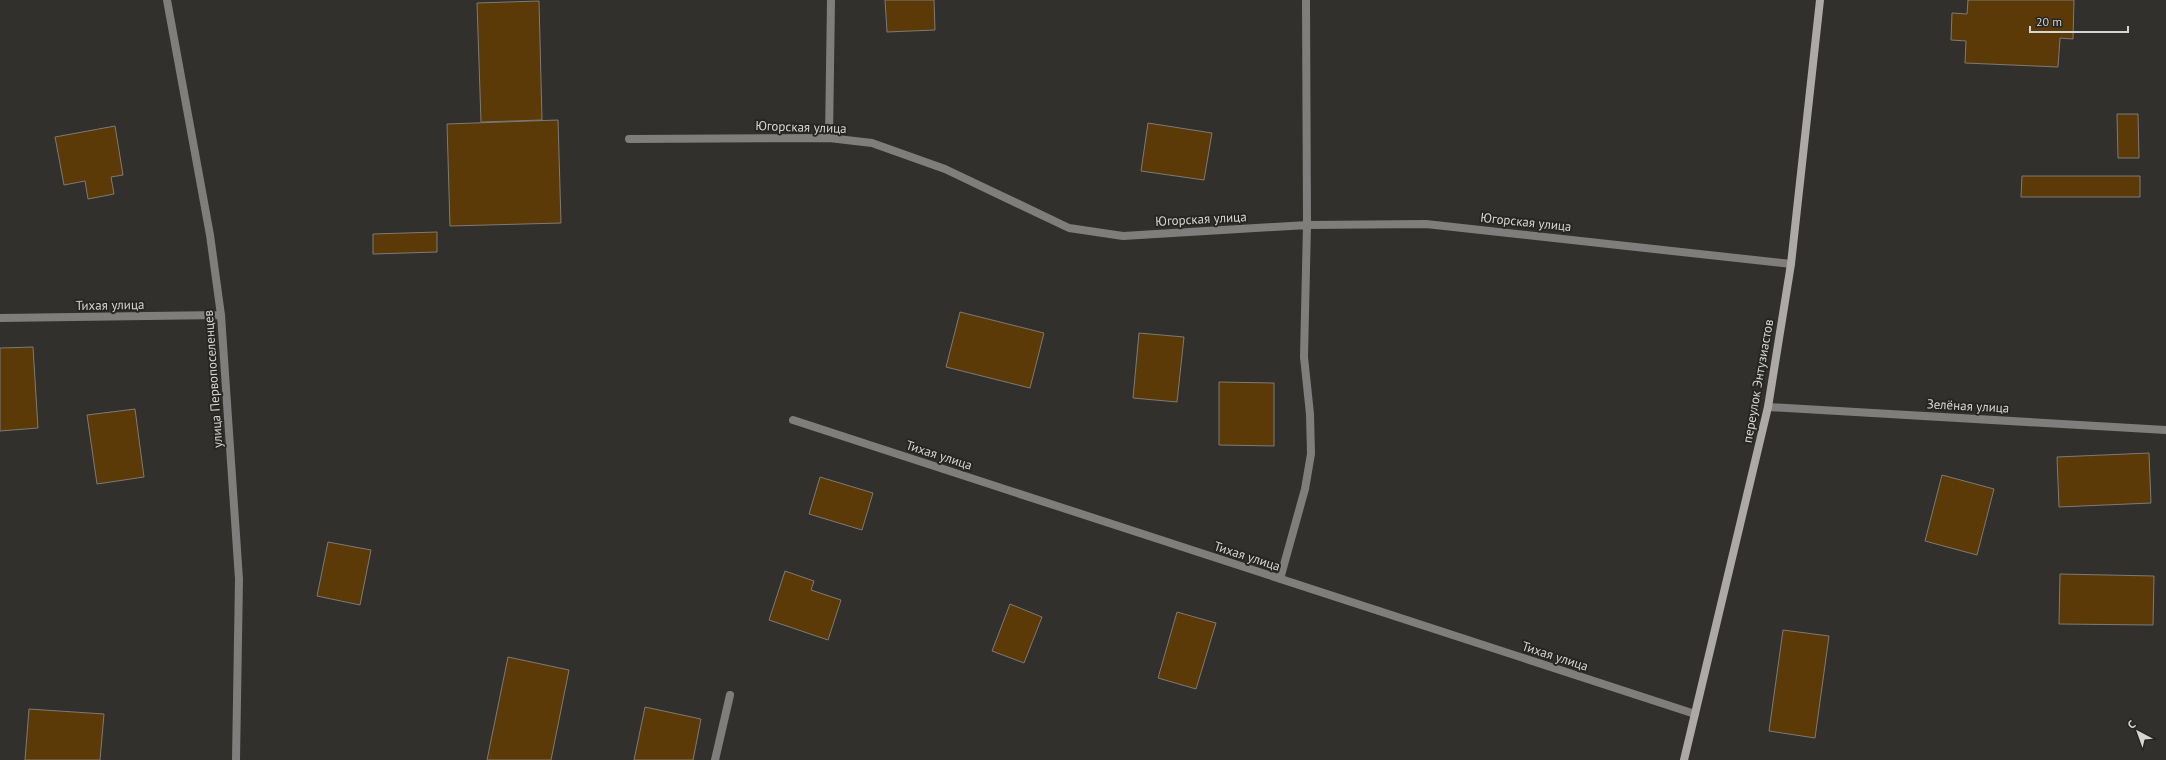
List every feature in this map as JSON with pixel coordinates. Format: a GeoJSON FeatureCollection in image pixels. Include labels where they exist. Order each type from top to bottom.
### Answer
{"type":"FeatureCollection","features":[{"type":"Feature","properties":{"kind":"main road","name":"переулок Энтузиастов"},"geometry":{"type":"LineString","coordinates":[[1684,760],[1768,407],[1791,264],[1820,0]]}},
{"type":"Feature","properties":{"kind":"street","name":"улица Первопоселенцев"},"geometry":{"type":"LineString","coordinates":[[166,0],[210,235],[221,315],[239,579],[236,760]]}},
{"type":"Feature","properties":{"kind":"street"},"geometry":{"type":"LineString","coordinates":[[829,138],[831,0]]}},
{"type":"Feature","properties":{"kind":"street"},"geometry":{"type":"LineString","coordinates":[[1280,579],[1305,489],[1311,454],[1310,414],[1304,357],[1307,225],[1306,0]]}},
{"type":"Feature","properties":{"kind":"street","name":"Югорская улица"},"geometry":{"type":"LineString","coordinates":[[629,139],[829,138],[872,143],[945,169],[1069,228],[1123,236],[1307,225],[1426,224],[1791,264]]}},
{"type":"Feature","properties":{"kind":"street","name":"Тихая улица"},"geometry":{"type":"LineString","coordinates":[[0,318],[221,315]]}},
{"type":"Feature","properties":{"kind":"street","name":"Зелёная улица"},"geometry":{"type":"LineString","coordinates":[[1768,407],[2166,430]]}},
{"type":"Feature","properties":{"kind":"street","name":"Тихая улица"},"geometry":{"type":"LineString","coordinates":[[792,420],[1695,714]]}},
{"type":"Feature","properties":{"kind":"street"},"geometry":{"type":"LineString","coordinates":[[715,760],[730,695]]}},
{"type":"Feature","properties":{"kind":"building"},"geometry":{"type":"Polygon","coordinates":[[[885,0],[934,0],[935,30],[887,32],[885,0]]]}},
{"type":"Feature","properties":{"kind":"building"},"geometry":{"type":"Polygon","coordinates":[[[1968,0],[2074,0],[2073,39],[2060,38],[2058,67],[1965,63],[1966,41],[1951,40],[1952,13],[1967,14],[1968,0]]]}},
{"type":"Feature","properties":{"kind":"building"},"geometry":{"type":"Polygon","coordinates":[[[539,1],[542,120],[481,122],[477,3],[539,1]]]}},
{"type":"Feature","properties":{"kind":"building"},"geometry":{"type":"Polygon","coordinates":[[[2117,114],[2138,114],[2139,158],[2118,158],[2117,114]]]}},
{"type":"Feature","properties":{"kind":"building"},"geometry":{"type":"Polygon","coordinates":[[[558,120],[561,223],[450,226],[447,124],[558,120]]]}},
{"type":"Feature","properties":{"kind":"building"},"geometry":{"type":"Polygon","coordinates":[[[1148,123],[1212,133],[1204,180],[1141,171],[1148,123]]]}},
{"type":"Feature","properties":{"kind":"building"},"geometry":{"type":"Polygon","coordinates":[[[115,126],[123,175],[111,177],[114,194],[88,199],[85,181],[64,185],[55,137],[115,126]]]}},
{"type":"Feature","properties":{"kind":"building"},"geometry":{"type":"Polygon","coordinates":[[[2022,176],[2140,176],[2140,197],[2021,197],[2022,176]]]}},
{"type":"Feature","properties":{"kind":"building"},"geometry":{"type":"Polygon","coordinates":[[[437,232],[437,252],[373,254],[373,234],[437,232]]]}},
{"type":"Feature","properties":{"kind":"building"},"geometry":{"type":"Polygon","coordinates":[[[960,312],[1044,333],[1030,388],[946,367],[960,312]]]}},
{"type":"Feature","properties":{"kind":"building"},"geometry":{"type":"Polygon","coordinates":[[[1139,333],[1184,337],[1177,402],[1133,398],[1139,333]]]}},
{"type":"Feature","properties":{"kind":"building"},"geometry":{"type":"Polygon","coordinates":[[[33,347],[38,428],[0,431],[0,348],[33,347]]]}},
{"type":"Feature","properties":{"kind":"building"},"geometry":{"type":"Polygon","coordinates":[[[1219,382],[1274,383],[1274,446],[1219,445],[1219,382]]]}},
{"type":"Feature","properties":{"kind":"building"},"geometry":{"type":"Polygon","coordinates":[[[135,409],[144,477],[97,484],[87,415],[135,409]]]}},
{"type":"Feature","properties":{"kind":"building"},"geometry":{"type":"Polygon","coordinates":[[[2149,453],[2151,503],[2059,507],[2057,457],[2149,453]]]}},
{"type":"Feature","properties":{"kind":"building"},"geometry":{"type":"Polygon","coordinates":[[[1942,475],[1994,489],[1977,555],[1925,541],[1942,475]]]}},
{"type":"Feature","properties":{"kind":"building"},"geometry":{"type":"Polygon","coordinates":[[[820,477],[873,493],[862,530],[809,514],[820,477]]]}},
{"type":"Feature","properties":{"kind":"building"},"geometry":{"type":"Polygon","coordinates":[[[328,542],[371,550],[360,605],[317,596],[328,542]]]}},
{"type":"Feature","properties":{"kind":"building"},"geometry":{"type":"Polygon","coordinates":[[[785,571],[814,581],[811,590],[841,600],[828,640],[769,620],[785,571]]]}},
{"type":"Feature","properties":{"kind":"building"},"geometry":{"type":"Polygon","coordinates":[[[2060,574],[2154,576],[2153,625],[2059,624],[2060,574]]]}},
{"type":"Feature","properties":{"kind":"building"},"geometry":{"type":"Polygon","coordinates":[[[1010,604],[1042,617],[1024,663],[992,651],[1010,604]]]}},
{"type":"Feature","properties":{"kind":"building"},"geometry":{"type":"Polygon","coordinates":[[[1177,612],[1216,623],[1196,689],[1158,678],[1177,612]]]}},
{"type":"Feature","properties":{"kind":"building"},"geometry":{"type":"Polygon","coordinates":[[[1783,630],[1829,636],[1815,738],[1769,731],[1783,630]]]}},
{"type":"Feature","properties":{"kind":"building"},"geometry":{"type":"Polygon","coordinates":[[[508,657],[569,670],[551,760],[487,760],[508,657]]]}},
{"type":"Feature","properties":{"kind":"building"},"geometry":{"type":"Polygon","coordinates":[[[645,707],[701,719],[693,760],[634,760],[645,707]]]}},
{"type":"Feature","properties":{"kind":"building"},"geometry":{"type":"Polygon","coordinates":[[[29,709],[104,714],[100,760],[25,760],[29,709]]]}}]}
